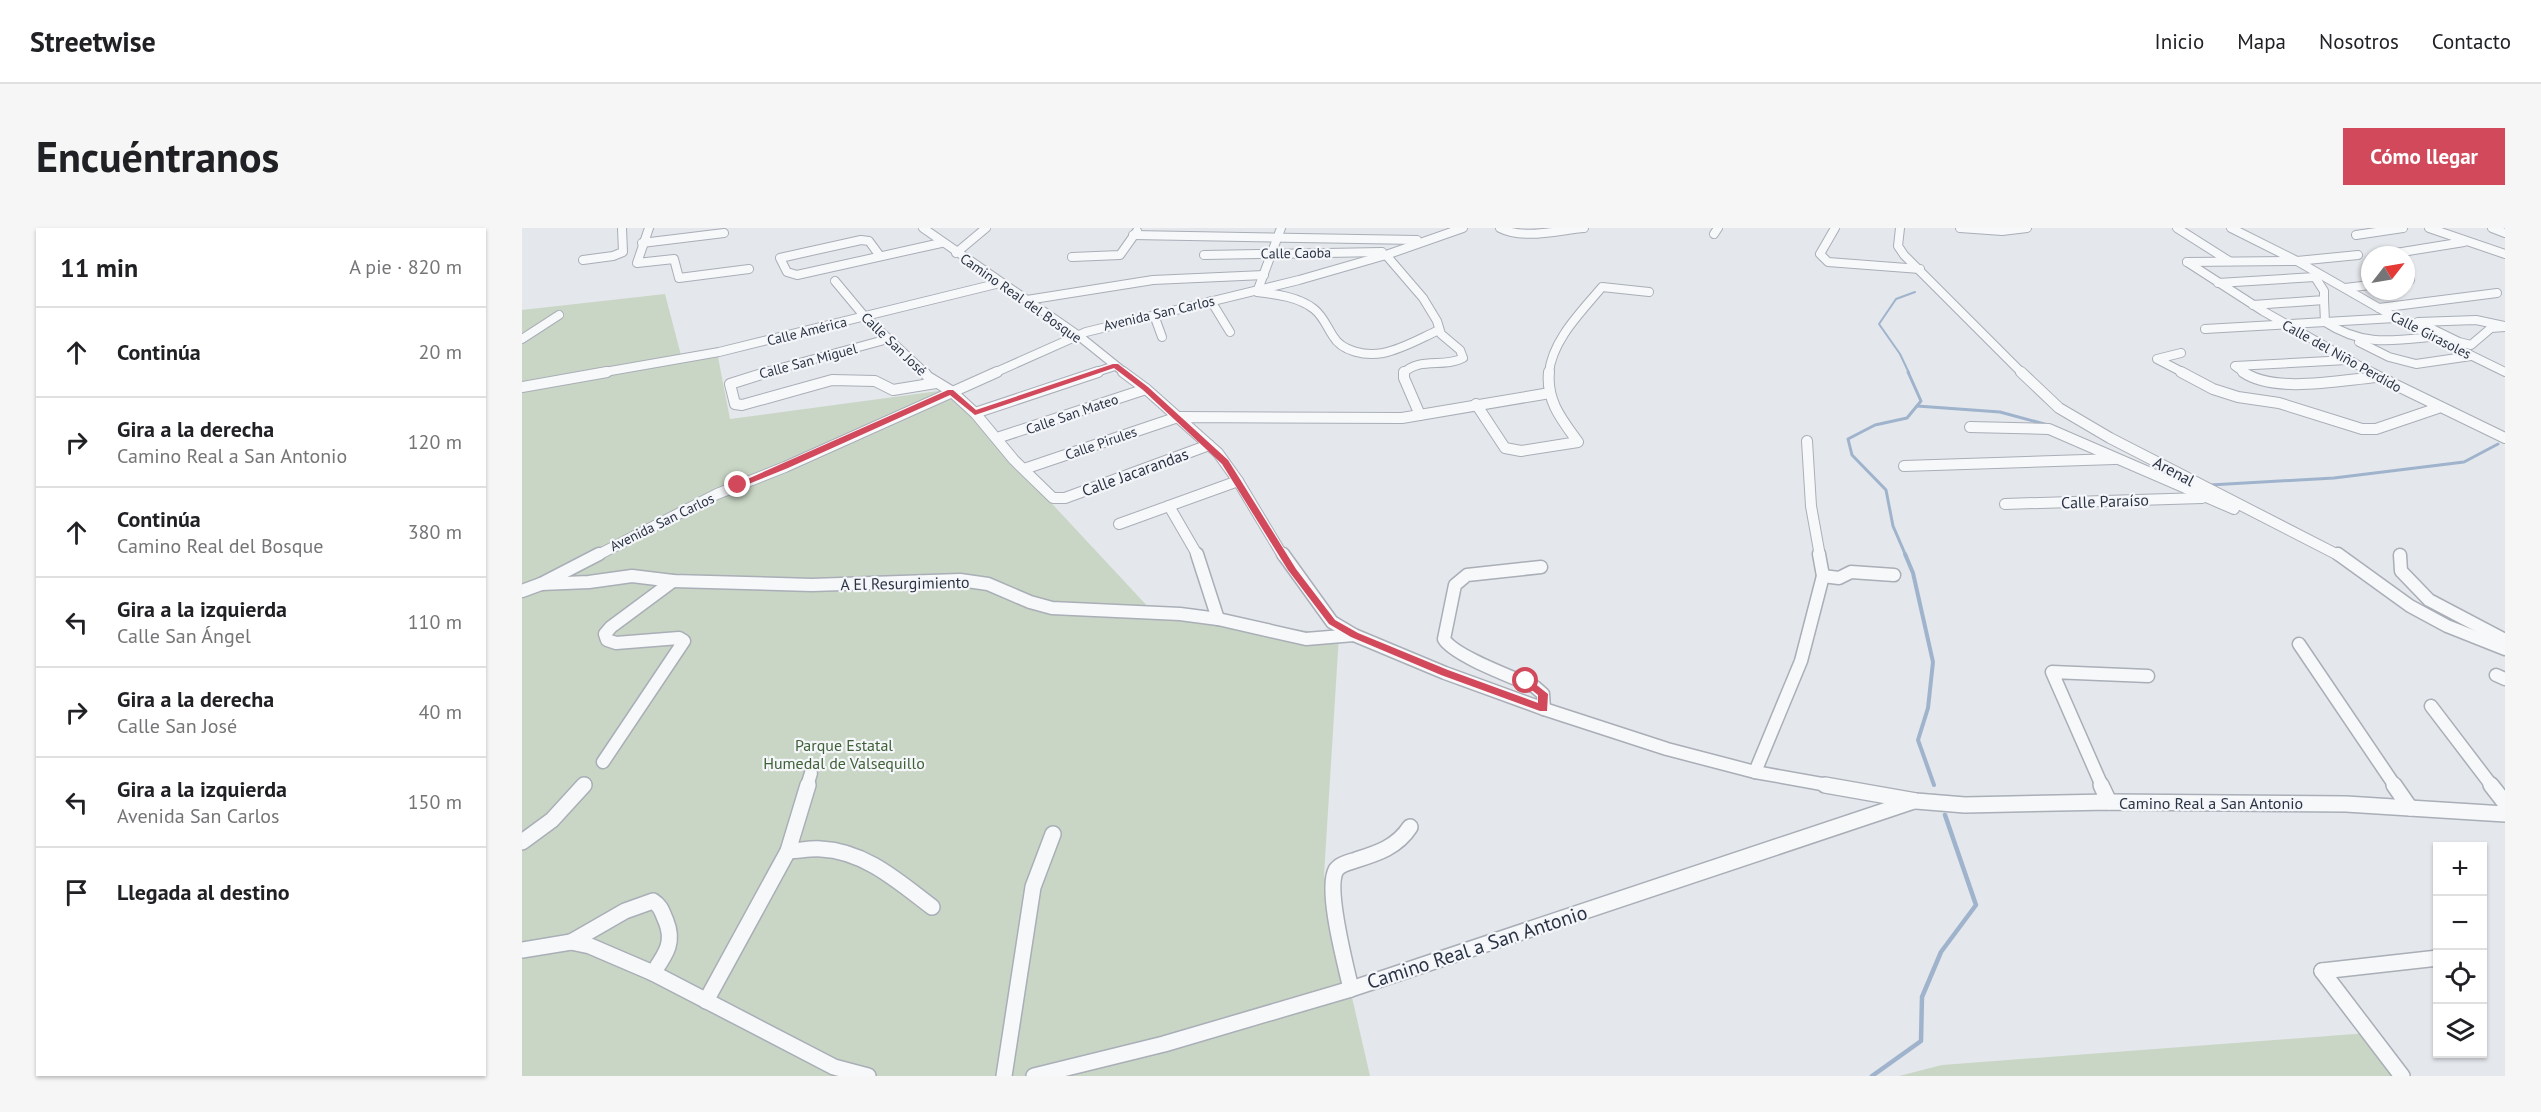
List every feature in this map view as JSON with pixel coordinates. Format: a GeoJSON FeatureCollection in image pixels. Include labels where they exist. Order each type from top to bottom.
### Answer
{"type":"FeatureCollection","features":[{"type":"Feature","properties":{"kind":"street"},"geometry":{"type":"LineString","coordinates":[[583,260],[613,256],[623,252],[622,228]]}},
{"type":"Feature","properties":{"kind":"street"},"geometry":{"type":"LineString","coordinates":[[649,228],[637,263],[674,259],[680,278],[749,269]]}},
{"type":"Feature","properties":{"kind":"street","name":"Camino Real del Bosque"},"geometry":{"type":"LineString","coordinates":[[923,228],[941,243],[1079,336],[1146,389],[1209,445],[1238,481],[1292,570],[1314,601],[1332,622],[1354,635]]}},
{"type":"Feature","properties":{"kind":"street"},"geometry":{"type":"LineString","coordinates":[[956,253],[986,228]]}},
{"type":"Feature","properties":{"kind":"street"},"geometry":{"type":"LineString","coordinates":[[1072,257],[1116,256],[1124,250],[1125,245],[1140,228]]}},
{"type":"Feature","properties":{"kind":"street"},"geometry":{"type":"LineString","coordinates":[[1281,228],[1269,254],[1257,292],[1280,295],[1312,308],[1336,341],[1355,351],[1366,353],[1393,350],[1439,330]]}},
{"type":"Feature","properties":{"kind":"street","name":"Avenida San Carlos"},"geometry":{"type":"LineString","coordinates":[[541,584],[702,501],[1096,328],[1257,292],[1387,254],[1463,228]]}},
{"type":"Feature","properties":{"kind":"street"},"geometry":{"type":"LineString","coordinates":[[1500,228],[1516,233],[1584,228]]}},
{"type":"Feature","properties":{"kind":"street"},"geometry":{"type":"LineString","coordinates":[[1835,228],[1820,254],[1828,262],[1920,269]]}},
{"type":"Feature","properties":{"kind":"street","name":"Arenal"},"geometry":{"type":"LineString","coordinates":[[1900,228],[1898,246],[1904,255],[2052,403],[2088,426],[2331,549],[2410,606],[2428,616],[2505,649]]}},
{"type":"Feature","properties":{"kind":"street"},"geometry":{"type":"LineString","coordinates":[[1960,228],[2002,231],[2027,228]]}},
{"type":"Feature","properties":{"kind":"street"},"geometry":{"type":"LineString","coordinates":[[2177,228],[2229,261],[2297,261],[2358,255]]}},
{"type":"Feature","properties":{"kind":"street","name":"Calle Girasoles"},"geometry":{"type":"LineString","coordinates":[[2231,228],[2297,261],[2315,275],[2345,288],[2395,318],[2505,372]]}},
{"type":"Feature","properties":{"kind":"street"},"geometry":{"type":"LineString","coordinates":[[2356,235],[2403,228]]}},
{"type":"Feature","properties":{"kind":"street"},"geometry":{"type":"LineString","coordinates":[[2428,228],[2505,254]]}},
{"type":"Feature","properties":{"kind":"street"},"geometry":{"type":"LineString","coordinates":[[2492,228],[2505,235]]}},
{"type":"Feature","properties":{"kind":"street"},"geometry":{"type":"LineString","coordinates":[[642,243],[724,233]]}},
{"type":"Feature","properties":{"kind":"street"},"geometry":{"type":"LineString","coordinates":[[1133,235],[1423,240]]}},
{"type":"Feature","properties":{"kind":"street"},"geometry":{"type":"LineString","coordinates":[[880,256],[869,242],[861,240],[780,258],[786,271],[793,275],[941,243]]}},
{"type":"Feature","properties":{"kind":"street"},"geometry":{"type":"LineString","coordinates":[[2415,250],[2469,241]]}},
{"type":"Feature","properties":{"kind":"street"},"geometry":{"type":"LineString","coordinates":[[1387,254],[1422,298],[1437,321],[1439,330],[1460,350],[1463,357],[1454,362],[1414,365],[1404,372],[1404,378],[1420,415]]}},
{"type":"Feature","properties":{"kind":"street","name":"Calle Caoba"},"geometry":{"type":"LineString","coordinates":[[1204,255],[1387,254]]}},
{"type":"Feature","properties":{"kind":"street","name":"Calle del Niño Perdido"},"geometry":{"type":"LineString","coordinates":[[2229,261],[2187,262],[2286,325],[2378,377],[2438,408],[2505,438]]}},
{"type":"Feature","properties":{"kind":"street"},"geometry":{"type":"LineString","coordinates":[[1027,300],[1153,280],[1263,275]]}},
{"type":"Feature","properties":{"kind":"street"},"geometry":{"type":"LineString","coordinates":[[2218,283],[2315,275],[2324,291],[2325,322]]}},
{"type":"Feature","properties":{"kind":"street","name":"Calle San José"},"geometry":{"type":"LineString","coordinates":[[835,281],[888,339],[936,383],[951,392],[975,413],[1014,460],[1050,495],[1061,499]]}},
{"type":"Feature","properties":{"kind":"street","name":"Calle América"},"geometry":{"type":"LineString","coordinates":[[522,387],[719,352],[1000,283]]}},
{"type":"Feature","properties":{"kind":"street"},"geometry":{"type":"LineString","coordinates":[[2345,288],[2361,286]]}},
{"type":"Feature","properties":{"kind":"street"},"geometry":{"type":"LineString","coordinates":[[1476,404],[1505,448],[1521,450],[1578,442],[1557,412],[1550,393],[1549,366],[1577,316],[1602,287],[1649,292]]}},
{"type":"Feature","properties":{"kind":"street"},"geometry":{"type":"LineString","coordinates":[[2379,308],[2463,300],[2502,293]]}},
{"type":"Feature","properties":{"kind":"street"},"geometry":{"type":"LineString","coordinates":[[2253,305],[2324,300]]}},
{"type":"Feature","properties":{"kind":"street"},"geometry":{"type":"LineString","coordinates":[[1211,301],[1230,332]]}},
{"type":"Feature","properties":{"kind":"street"},"geometry":{"type":"LineString","coordinates":[[522,339],[560,315]]}},
{"type":"Feature","properties":{"kind":"street"},"geometry":{"type":"LineString","coordinates":[[1155,315],[1162,337]]}},
{"type":"Feature","properties":{"kind":"street"},"geometry":{"type":"LineString","coordinates":[[2205,329],[2395,318]]}},
{"type":"Feature","properties":{"kind":"street"},"geometry":{"type":"LineString","coordinates":[[2476,320],[2505,327],[2487,330],[2470,345],[2418,322],[2476,320]]}},
{"type":"Feature","properties":{"kind":"street"},"geometry":{"type":"LineString","coordinates":[[2325,322],[2350,338],[2389,357],[2416,364],[2471,356]]}},
{"type":"Feature","properties":{"kind":"street"},"geometry":{"type":"LineString","coordinates":[[2350,338],[2374,341],[2432,337]]}},
{"type":"Feature","properties":{"kind":"street","name":"Calle San Miguel"},"geometry":{"type":"LineString","coordinates":[[888,339],[740,379],[729,386],[735,404],[742,405],[832,380],[875,381],[893,390],[936,383]]}},
{"type":"Feature","properties":{"kind":"street"},"geometry":{"type":"LineString","coordinates":[[2181,353],[2157,359],[2213,389],[2238,397],[2279,403],[2356,428],[2376,429],[2438,408]]}},
{"type":"Feature","properties":{"kind":"street"},"geometry":{"type":"LineString","coordinates":[[2348,360],[2235,366],[2244,373],[2272,384],[2378,377]]}},
{"type":"Feature","properties":{"kind":"street"},"geometry":{"type":"LineString","coordinates":[[975,413],[1115,366]]}},
{"type":"Feature","properties":{"kind":"street","name":"Calle San Mateo"},"geometry":{"type":"LineString","coordinates":[[998,438],[1146,389]]}},
{"type":"Feature","properties":{"kind":"street","name":"Calle Pirules"},"geometry":{"type":"LineString","coordinates":[[1024,469],[1178,417],[1358,419],[1420,415],[1550,393]]}},
{"type":"Feature","properties":{"kind":"street"},"geometry":{"type":"LineString","coordinates":[[1970,427],[2040,428],[2057,432],[2235,510],[2258,513]]}},
{"type":"Feature","properties":{"kind":"street"},"geometry":{"type":"LineString","coordinates":[[1755,772],[1801,662],[1823,576],[1811,506],[1807,441]]}},
{"type":"Feature","properties":{"kind":"street","name":"Calle Jacarandas"},"geometry":{"type":"LineString","coordinates":[[1061,499],[1209,445]]}},
{"type":"Feature","properties":{"kind":"street"},"geometry":{"type":"LineString","coordinates":[[1904,466],[2119,459]]}},
{"type":"Feature","properties":{"kind":"street"},"geometry":{"type":"LineString","coordinates":[[1119,524],[1238,481]]}},
{"type":"Feature","properties":{"kind":"street","name":"Calle Paraíso"},"geometry":{"type":"LineString","coordinates":[[2005,504],[2206,498]]}},
{"type":"Feature","properties":{"kind":"street"},"geometry":{"type":"LineString","coordinates":[[1169,506],[1198,556],[1218,620]]}},
{"type":"Feature","properties":{"kind":"street"},"geometry":{"type":"LineString","coordinates":[[2400,555],[2401,571],[2429,600],[2505,640]]}},
{"type":"Feature","properties":{"kind":"street"},"geometry":{"type":"LineString","coordinates":[[1541,567],[1467,574],[1455,585],[1444,639],[1448,646],[1460,653],[1535,687],[1543,694],[1544,709]]}},
{"type":"Feature","properties":{"kind":"street"},"geometry":{"type":"LineString","coordinates":[[1823,576],[1839,578],[1851,572],[1894,575]]}},
{"type":"Feature","properties":{"kind":"street","name":"A El Resurgimiento"},"geometry":{"type":"LineString","coordinates":[[522,591],[541,584],[590,582],[632,576],[673,581],[812,585],[980,582],[1052,608],[1149,611],[1218,620],[1306,639],[1354,635]]}},
{"type":"Feature","properties":{"kind":"street"},"geometry":{"type":"LineString","coordinates":[[603,762],[684,641],[679,638],[616,643],[607,640],[605,634],[611,627],[673,581]]}},
{"type":"Feature","properties":{"kind":"street","name":"Camino Real a San Antonio"},"geometry":{"type":"LineString","coordinates":[[1354,635],[1544,709],[1667,749],[1755,772],[1916,801],[1965,805],[2109,802],[2346,804],[2505,814]]}},
{"type":"Feature","properties":{"kind":"street"},"geometry":{"type":"LineString","coordinates":[[2299,644],[2410,808]]}},
{"type":"Feature","properties":{"kind":"street"},"geometry":{"type":"LineString","coordinates":[[2109,802],[2052,672],[2148,676]]}},
{"type":"Feature","properties":{"kind":"street"},"geometry":{"type":"LineString","coordinates":[[2431,706],[2505,803]]}},
{"type":"Feature","properties":{"kind":"street"},"geometry":{"type":"LineString","coordinates":[[706,1001],[788,851],[811,773]]}},
{"type":"Feature","properties":{"kind":"street"},"geometry":{"type":"LineString","coordinates":[[522,842],[552,819],[585,784]]}},
{"type":"Feature","properties":{"kind":"street","name":"Camino Real a San Antonio"},"geometry":{"type":"LineString","coordinates":[[1034,1076],[1164,1044],[1350,989],[1916,801]]}},
{"type":"Feature","properties":{"kind":"street"},"geometry":{"type":"LineString","coordinates":[[1350,989],[1332,891],[1335,873],[1340,866],[1392,847],[1404,838],[1410,827]]}},
{"type":"Feature","properties":{"kind":"street"},"geometry":{"type":"LineString","coordinates":[[1004,1076],[1033,887],[1053,834]]}},
{"type":"Feature","properties":{"kind":"street"},"geometry":{"type":"LineString","coordinates":[[788,851],[820,849],[871,861],[932,908]]}},
{"type":"Feature","properties":{"kind":"street"},"geometry":{"type":"LineString","coordinates":[[522,950],[571,942],[644,901],[652,901],[658,904],[672,937],[672,943],[653,973]]}},
{"type":"Feature","properties":{"kind":"street"},"geometry":{"type":"LineString","coordinates":[[571,942],[590,946],[653,973],[834,1067],[868,1076]]}},
{"type":"Feature","properties":{"kind":"street"},"geometry":{"type":"LineString","coordinates":[[2402,1076],[2322,971],[2433,959]]}},
{"type":"Feature","properties":{"kind":"green space","name":"Parque Estatal Humedal de Valsequillo"},"geometry":{"type":"Polygon","coordinates":[[[665,294],[682,359],[717,352],[730,419],[946,390],[1151,610],[1339,635],[1324,875],[1370,1076],[522,1076],[522,310],[665,294]]]}},
{"type":"Feature","properties":{"kind":"green space"},"geometry":{"type":"Polygon","coordinates":[[[2368,1033],[2400,1076],[1899,1076],[1942,1065],[2368,1033]]]}},
{"type":"Feature","properties":{"kind":"waterway"},"geometry":{"type":"LineString","coordinates":[[1909,373],[1900,354],[1879,324],[1896,299],[1915,292]]}},
{"type":"Feature","properties":{"kind":"waterway"},"geometry":{"type":"LineString","coordinates":[[1906,556],[1893,526],[1886,490],[1852,455],[1848,439],[1875,425],[1907,418],[1921,401],[1908,372]]}},
{"type":"Feature","properties":{"kind":"waterway"},"geometry":{"type":"LineString","coordinates":[[1917,406],[2000,412],[2048,425]]}},
{"type":"Feature","properties":{"kind":"waterway"},"geometry":{"type":"LineString","coordinates":[[2210,485],[2334,478],[2464,462],[2498,444]]}},
{"type":"Feature","properties":{"kind":"waterway"},"geometry":{"type":"LineString","coordinates":[[1905,554],[1913,573],[1933,662],[1928,708],[1918,740],[1934,785]]}},
{"type":"Feature","properties":{"kind":"waterway"},"geometry":{"type":"LineString","coordinates":[[1872,1076],[1921,1041],[1922,997],[1941,952],[1976,905],[1945,815]]}},
{"type":"Feature","properties":{"kind":"route"},"geometry":{"type":"LineString","coordinates":[[738,485],[951,392],[975,413],[1115,366],[1146,389],[1218,453],[1238,481],[1292,570],[1314,601],[1341,629],[1445,672],[1544,709],[1543,694],[1526,681]]}}]}
